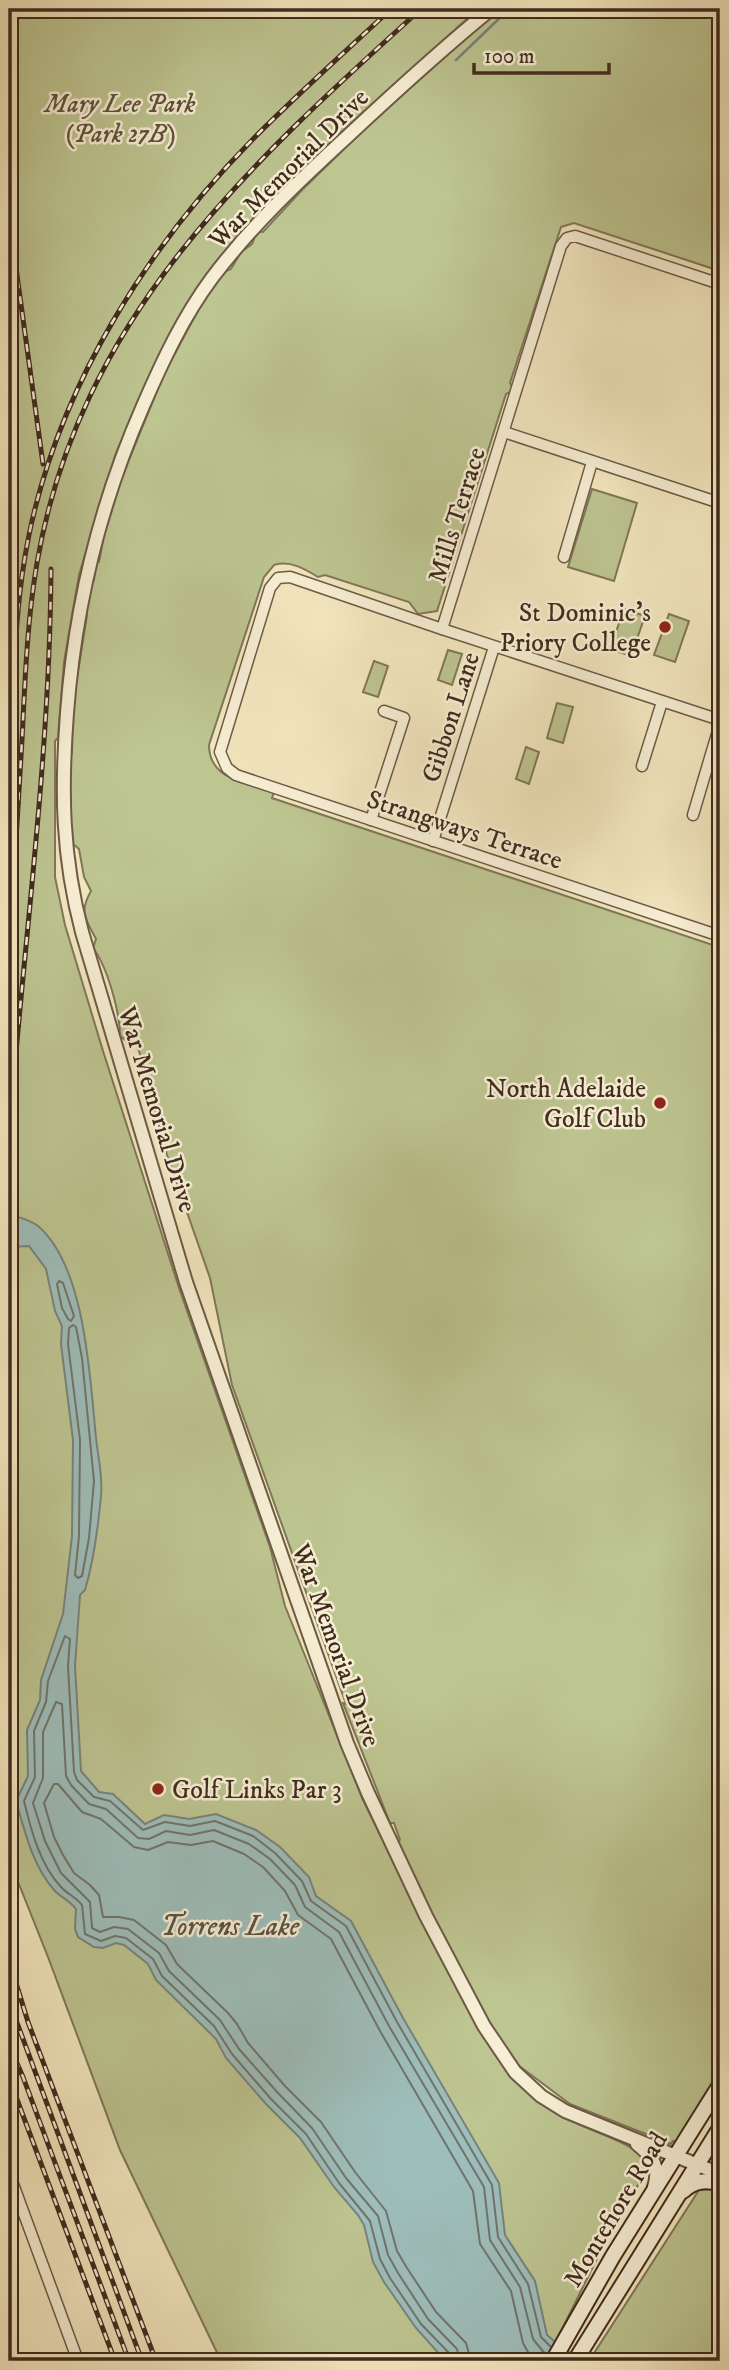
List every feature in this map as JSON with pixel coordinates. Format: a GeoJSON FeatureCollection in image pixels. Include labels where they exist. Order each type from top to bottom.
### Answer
{"type":"FeatureCollection","features":[{"type":"Feature","properties":{"kind":"main road","name":"Montefiore Road"},"geometry":{"type":"LineString","coordinates":[[553,2361],[613,2256],[720,2085]]}},
{"type":"Feature","properties":{"kind":"main road","name":"Montefiore Road"},"geometry":{"type":"LineString","coordinates":[[575,2361],[720,2128]]}},
{"type":"Feature","properties":{"kind":"main road"},"geometry":{"type":"LineString","coordinates":[[675,2200],[694,2182],[720,2183]]}},
{"type":"Feature","properties":{"kind":"street","name":"War Memorial Drive"},"geometry":{"type":"LineString","coordinates":[[491,9],[372,113],[262,219],[211,279],[166,355],[133,428],[112,484],[82,595],[71,662],[63,823],[69,874],[82,932],[186,1282],[321,1673],[368,1793],[466,1993],[508,2064],[522,2080],[553,2104],[577,2116],[720,2175]]}},
{"type":"Feature","properties":{"kind":"street","name":"Mills Terrace"},"geometry":{"type":"LineString","coordinates":[[443,629],[561,246],[567,238],[575,236],[720,284]]}},
{"type":"Feature","properties":{"kind":"street"},"geometry":{"type":"LineString","coordinates":[[504,432],[720,503]]}},
{"type":"Feature","properties":{"kind":"street"},"geometry":{"type":"LineString","coordinates":[[564,557],[593,462]]}},
{"type":"Feature","properties":{"kind":"street","name":"Strangways Terrace"},"geometry":{"type":"LineString","coordinates":[[443,629],[290,577],[278,578],[270,588],[222,742],[221,758],[227,768],[236,775],[719,936]]}},
{"type":"Feature","properties":{"kind":"street"},"geometry":{"type":"LineString","coordinates":[[443,629],[720,722],[693,815]]}},
{"type":"Feature","properties":{"kind":"street","name":"Gibbon Lane"},"geometry":{"type":"LineString","coordinates":[[433,841],[494,647]]}},
{"type":"Feature","properties":{"kind":"street"},"geometry":{"type":"LineString","coordinates":[[642,766],[662,702]]}},
{"type":"Feature","properties":{"kind":"street"},"geometry":{"type":"LineString","coordinates":[[371,820],[404,718],[384,711]]}},
{"type":"Feature","properties":{"kind":"street"},"geometry":{"type":"LineString","coordinates":[[628,2137],[647,2152],[657,2166],[657,2179],[650,2197]]}},
{"type":"Feature","properties":{"kind":"street"},"geometry":{"type":"LineString","coordinates":[[9,2173],[78,2361]]}},
{"type":"Feature","properties":{"kind":"green space","name":"Mary Lee Park (Park 27B)"},"geometry":{"type":"Polygon","coordinates":[[[9,9],[478,9],[339,134],[241,235],[147,382],[116,453],[79,575],[64,662],[58,738],[55,741],[55,877],[65,925],[103,1051],[179,1288],[270,1547],[285,1606],[363,1800],[422,1920],[505,2068],[532,2095],[555,2112],[621,2142],[652,2162],[614,2225],[546,2361],[221,2361],[120,2150],[9,1859],[9,9]]]}},
{"type":"Feature","properties":{"kind":"green space"},"geometry":{"type":"Polygon","coordinates":[[[499,9],[720,9],[720,271],[574,223],[561,227],[510,383],[514,390],[506,394],[437,611],[418,614],[409,602],[325,575],[318,577],[292,564],[274,565],[264,577],[209,745],[215,766],[222,773],[274,792],[272,798],[716,946],[720,953],[720,2075],[676,2142],[671,2144],[570,2104],[506,2056],[395,1842],[400,1840],[394,1823],[390,1823],[343,1703],[346,1704],[232,1385],[210,1278],[167,1155],[140,1054],[135,1041],[128,1042],[120,1036],[112,990],[93,948],[96,939],[84,910],[91,891],[84,877],[79,849],[66,838],[62,756],[72,753],[73,678],[77,678],[87,615],[83,615],[83,595],[94,580],[107,509],[111,513],[115,500],[113,499],[163,376],[204,299],[224,272],[231,269],[241,252],[252,244],[257,231],[263,232],[372,122],[499,9]]]}},
{"type":"Feature","properties":{"kind":"green space"},"geometry":{"type":"Polygon","coordinates":[[[592,489],[637,503],[614,581],[568,567],[592,489]]]}},
{"type":"Feature","properties":{"kind":"green space"},"geometry":{"type":"Polygon","coordinates":[[[624,609],[645,616],[631,656],[610,649],[624,609]]]}},
{"type":"Feature","properties":{"kind":"green space"},"geometry":{"type":"Polygon","coordinates":[[[669,614],[689,621],[675,662],[654,655],[669,614]]]}},
{"type":"Feature","properties":{"kind":"green space"},"geometry":{"type":"Polygon","coordinates":[[[448,650],[462,654],[452,685],[438,680],[448,650]]]}},
{"type":"Feature","properties":{"kind":"green space"},"geometry":{"type":"Polygon","coordinates":[[[374,661],[388,666],[378,697],[363,692],[374,661]]]}},
{"type":"Feature","properties":{"kind":"green space"},"geometry":{"type":"Polygon","coordinates":[[[557,703],[573,707],[563,743],[547,738],[557,703]]]}},
{"type":"Feature","properties":{"kind":"green space"},"geometry":{"type":"Polygon","coordinates":[[[526,747],[539,752],[529,784],[516,779],[526,747]]]}},
{"type":"Feature","properties":{"kind":"green space"},"geometry":{"type":"Polygon","coordinates":[[[699,2190],[720,2191],[720,2361],[589,2361],[699,2190]]]}},
{"type":"Feature","properties":{"kind":"water","name":"Torrens Lake"},"geometry":{"type":"Polygon","coordinates":[[[9,1214],[38,1226],[54,1245],[76,1296],[88,1356],[101,1489],[93,1556],[85,1590],[80,1595],[75,1666],[81,1771],[99,1792],[113,1794],[145,1824],[164,1815],[189,1819],[216,1814],[256,1830],[280,1847],[309,1877],[316,1896],[351,1921],[403,2018],[499,2183],[505,2235],[535,2281],[547,2335],[566,2351],[588,2361],[448,2361],[441,2356],[416,2328],[384,2282],[373,2262],[364,2225],[300,2138],[226,2058],[216,2039],[156,1980],[148,1964],[124,1945],[116,1943],[103,1948],[94,1947],[78,1937],[75,1929],[76,1909],[55,1891],[41,1871],[16,1801],[28,1776],[27,1730],[40,1700],[41,1680],[63,1614],[72,1536],[73,1440],[61,1344],[62,1326],[55,1311],[46,1269],[29,1246],[9,1247],[9,1214]]]}},
{"type":"Feature","properties":{"kind":"waterway"},"geometry":{"type":"LineString","coordinates":[[456,60],[509,9]]}},
{"type":"Feature","properties":{"kind":"railway"},"geometry":{"type":"LineString","coordinates":[[9,771],[17,623],[29,535],[43,479],[62,424],[86,371],[145,270],[217,178],[256,136],[391,9]]}},
{"type":"Feature","properties":{"kind":"railway"},"geometry":{"type":"LineString","coordinates":[[9,944],[27,651],[37,563],[58,476],[90,396],[131,322],[179,254],[234,189],[293,128],[421,9]]}},
{"type":"Feature","properties":{"kind":"railway"},"geometry":{"type":"LineString","coordinates":[[9,217],[43,464]]}},
{"type":"Feature","properties":{"kind":"railway"},"geometry":{"type":"LineString","coordinates":[[9,1136],[41,782],[51,569]]}},
{"type":"Feature","properties":{"kind":"railway"},"geometry":{"type":"LineString","coordinates":[[9,1960],[28,2022],[156,2361]]}},
{"type":"Feature","properties":{"kind":"railway"},"geometry":{"type":"LineString","coordinates":[[9,2001],[142,2361]]}},
{"type":"Feature","properties":{"kind":"railway"},"geometry":{"type":"LineString","coordinates":[[9,2045],[129,2361]]}},
{"type":"Feature","properties":{"kind":"railway"},"geometry":{"type":"LineString","coordinates":[[9,2078],[115,2361]]}},
{"type":"Feature","properties":{"kind":"place","name":"St Dominic’s Priory College"},"geometry":{"type":"Point","coordinates":[665,627]}},
{"type":"Feature","properties":{"kind":"place","name":"North Adelaide Golf Club"},"geometry":{"type":"Point","coordinates":[660,1103]}},
{"type":"Feature","properties":{"kind":"place","name":"Golf Links Par 3"},"geometry":{"type":"Point","coordinates":[158,1789]}}]}
